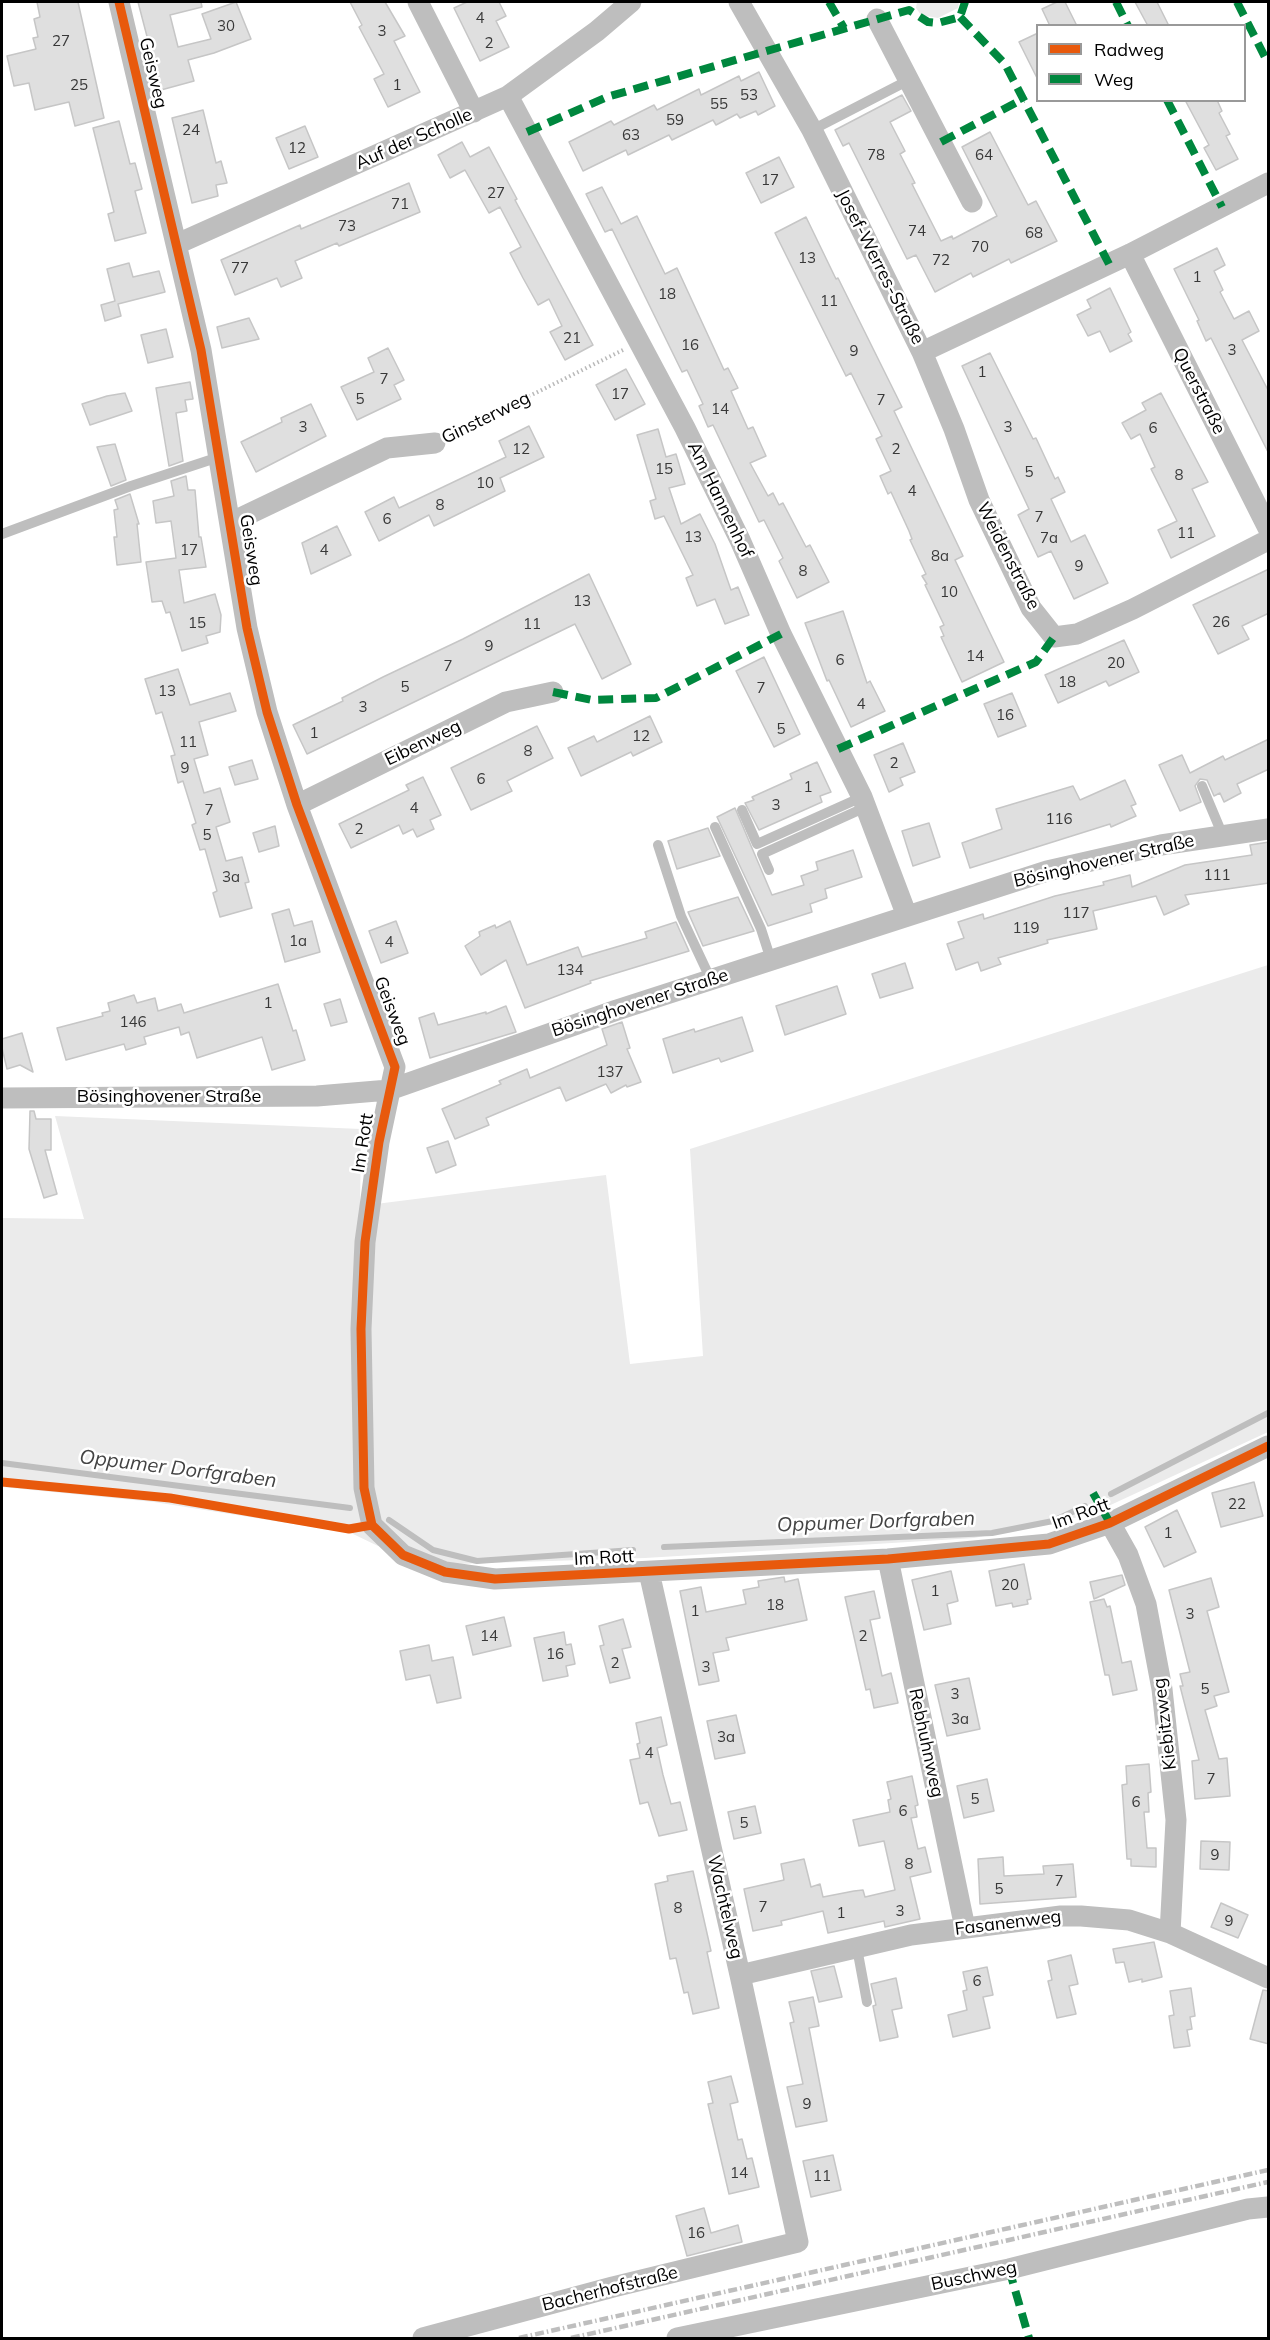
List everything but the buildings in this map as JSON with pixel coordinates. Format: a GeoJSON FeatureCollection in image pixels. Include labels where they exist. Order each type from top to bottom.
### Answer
{"type":"FeatureCollection","features":[{"type":"Feature","properties":{"kind":"street","name":"Geisweg"},"geometry":{"type":"LineString","coordinates":[[119,2],[201,350],[247,628],[267,712],[297,805],[395,1066],[389,1090]]}},
{"type":"Feature","properties":{"kind":"street"},"geometry":{"type":"LineString","coordinates":[[418,2],[474,112]]}},
{"type":"Feature","properties":{"kind":"street","name":"Auf der Scholle"},"geometry":{"type":"LineString","coordinates":[[177,244],[508,96],[597,31],[631,2]]}},
{"type":"Feature","properties":{"kind":"street","name":"Josef-Werres-Straße"},"geometry":{"type":"LineString","coordinates":[[739,2],[812,130],[922,352],[1130,254],[1269,183]]}},
{"type":"Feature","properties":{"kind":"street"},"geometry":{"type":"LineString","coordinates":[[878,19],[972,202]]}},
{"type":"Feature","properties":{"kind":"street","name":"Am Hannenhof"},"geometry":{"type":"LineString","coordinates":[[508,96],[685,428],[740,540],[781,634],[864,802],[907,916]]}},
{"type":"Feature","properties":{"kind":"street","name":"Querstraße"},"geometry":{"type":"LineString","coordinates":[[1130,254],[1269,528]]}},
{"type":"Feature","properties":{"kind":"street","name":"Weidenstraße"},"geometry":{"type":"LineString","coordinates":[[922,352],[954,429],[979,500],[1031,608],[1054,637],[1077,634],[1133,609],[1269,540]]}},
{"type":"Feature","properties":{"kind":"street","name":"Ginsterweg"},"geometry":{"type":"LineString","coordinates":[[230,523],[387,448],[435,443]]}},
{"type":"Feature","properties":{"kind":"street","name":"Eibenweg"},"geometry":{"type":"LineString","coordinates":[[297,805],[506,702],[553,692]]}},
{"type":"Feature","properties":{"kind":"street","name":"Bösinghovener Straße"},"geometry":{"type":"LineString","coordinates":[[2,1098],[317,1096],[389,1090],[617,1010],[1047,871],[1161,845],[1269,829]]}},
{"type":"Feature","properties":{"kind":"street","name":"Im Rott"},"geometry":{"type":"LineString","coordinates":[[389,1090],[365,1242],[361,1329],[364,1488],[372,1525],[403,1555],[445,1572],[495,1579],[649,1572],[888,1559],[1049,1544],[1110,1523],[1269,1446]]}},
{"type":"Feature","properties":{"kind":"street","name":"Kiebitzweg"},"geometry":{"type":"LineString","coordinates":[[1110,1523],[1128,1555],[1146,1604],[1162,1689],[1176,1820],[1170,1933]]}},
{"type":"Feature","properties":{"kind":"street","name":"Rebhuhnweg"},"geometry":{"type":"LineString","coordinates":[[888,1559],[965,1928]]}},
{"type":"Feature","properties":{"kind":"street","name":"Wachtelweg"},"geometry":{"type":"LineString","coordinates":[[649,1572],[798,2242]]}},
{"type":"Feature","properties":{"kind":"street","name":"Fasanenweg"},"geometry":{"type":"LineString","coordinates":[[740,1975],[910,1935],[1061,1916],[1081,1916],[1129,1920],[1170,1933],[1269,1978]]}},
{"type":"Feature","properties":{"kind":"street","name":"Buschweg"},"geometry":{"type":"LineString","coordinates":[[677,2338],[1010,2269],[1248,2209],[1269,2207]]}},
{"type":"Feature","properties":{"kind":"street","name":"Bacherhofstraße"},"geometry":{"type":"LineString","coordinates":[[423,2338],[613,2287],[798,2242]]}},
{"type":"Feature","properties":{"kind":"lane"},"geometry":{"type":"LineString","coordinates":[[812,130],[909,80]]}},
{"type":"Feature","properties":{"kind":"lane"},"geometry":{"type":"LineString","coordinates":[[2,534],[131,486],[219,457]]}},
{"type":"Feature","properties":{"kind":"lane"},"geometry":{"type":"LineString","coordinates":[[1202,786],[1223,836]]}},
{"type":"Feature","properties":{"kind":"lane"},"geometry":{"type":"LineString","coordinates":[[742,810],[757,844],[864,802]]}},
{"type":"Feature","properties":{"kind":"lane"},"geometry":{"type":"LineString","coordinates":[[769,870],[762,854],[864,802]]}},
{"type":"Feature","properties":{"kind":"lane"},"geometry":{"type":"LineString","coordinates":[[715,827],[761,929],[771,960]]}},
{"type":"Feature","properties":{"kind":"lane"},"geometry":{"type":"LineString","coordinates":[[658,845],[681,916],[711,980]]}},
{"type":"Feature","properties":{"kind":"lane"},"geometry":{"type":"LineString","coordinates":[[858,1948],[867,2002]]}},
{"type":"Feature","properties":{"kind":"shaded area"},"geometry":{"type":"Polygon","coordinates":[[[917,2],[959,2],[958,8],[938,18],[921,15],[916,8],[917,2]]]}},
{"type":"Feature","properties":{"kind":"shaded area"},"geometry":{"type":"Polygon","coordinates":[[[1268,965],[1268,1432],[1089,1515],[974,1538],[645,1558],[457,1564],[378,1546],[351,1533],[154,1502],[2,1487],[2,1218],[84,1219],[55,1116],[361,1129],[360,1206],[606,1175],[630,1364],[703,1356],[690,1149],[1268,965]]]}},
{"type":"Feature","properties":{"kind":"waterway","name":"Oppumer Dorfgraben"},"geometry":{"type":"LineString","coordinates":[[1111,1494],[1268,1413]]}},
{"type":"Feature","properties":{"kind":"waterway","name":"Oppumer Dorfgraben"},"geometry":{"type":"LineString","coordinates":[[2,1463],[350,1508]]}},
{"type":"Feature","properties":{"kind":"waterway","name":"Oppumer Dorfgraben"},"geometry":{"type":"LineString","coordinates":[[664,1547],[992,1533],[1053,1521],[1085,1506]]}},
{"type":"Feature","properties":{"kind":"waterway","name":"Oppumer Dorfgraben"},"geometry":{"type":"LineString","coordinates":[[389,1520],[433,1550],[477,1561],[633,1550]]}},
{"type":"Feature","properties":{"kind":"railway"},"geometry":{"type":"LineString","coordinates":[[519,2338],[1268,2170]]}},
{"type":"Feature","properties":{"kind":"railway"},"geometry":{"type":"LineString","coordinates":[[571,2338],[1268,2182]]}},
{"type":"Feature","properties":{"kind":"marked path"},"geometry":{"type":"LineString","coordinates":[[829,2],[844,28]]}},
{"type":"Feature","properties":{"kind":"marked path"},"geometry":{"type":"LineString","coordinates":[[527,132],[607,97],[909,10],[928,22],[938,23],[960,17],[965,2]]}},
{"type":"Feature","properties":{"kind":"marked path"},"geometry":{"type":"LineString","coordinates":[[1116,2],[1127,24]]}},
{"type":"Feature","properties":{"kind":"marked path"},"geometry":{"type":"LineString","coordinates":[[1237,2],[1268,63]]}},
{"type":"Feature","properties":{"kind":"marked path"},"geometry":{"type":"LineString","coordinates":[[960,17],[1005,64],[1109,264]]}},
{"type":"Feature","properties":{"kind":"marked path"},"geometry":{"type":"LineString","coordinates":[[941,142],[1023,99]]}},
{"type":"Feature","properties":{"kind":"marked path"},"geometry":{"type":"LineString","coordinates":[[1168,102],[1222,207]]}},
{"type":"Feature","properties":{"kind":"marked path"},"geometry":{"type":"LineString","coordinates":[[553,692],[592,700],[656,698],[781,634]]}},
{"type":"Feature","properties":{"kind":"marked path"},"geometry":{"type":"LineString","coordinates":[[838,749],[1036,662],[1054,637]]}},
{"type":"Feature","properties":{"kind":"marked path"},"geometry":{"type":"LineString","coordinates":[[1093,1493],[1110,1523]]}},
{"type":"Feature","properties":{"kind":"marked path"},"geometry":{"type":"LineString","coordinates":[[1009,2269],[1029,2338]]}},
{"type":"Feature","properties":{"kind":"cycle path"},"geometry":{"type":"LineString","coordinates":[[119,2],[201,350],[247,628],[267,712],[297,805],[395,1067],[379,1142],[365,1242],[361,1329],[364,1488],[372,1525],[403,1555],[445,1572],[495,1579],[888,1559],[1049,1544],[1110,1523],[1268,1446]]}},
{"type":"Feature","properties":{"kind":"cycle path"},"geometry":{"type":"LineString","coordinates":[[2,1482],[170,1498],[349,1529],[372,1525]]}}]}
